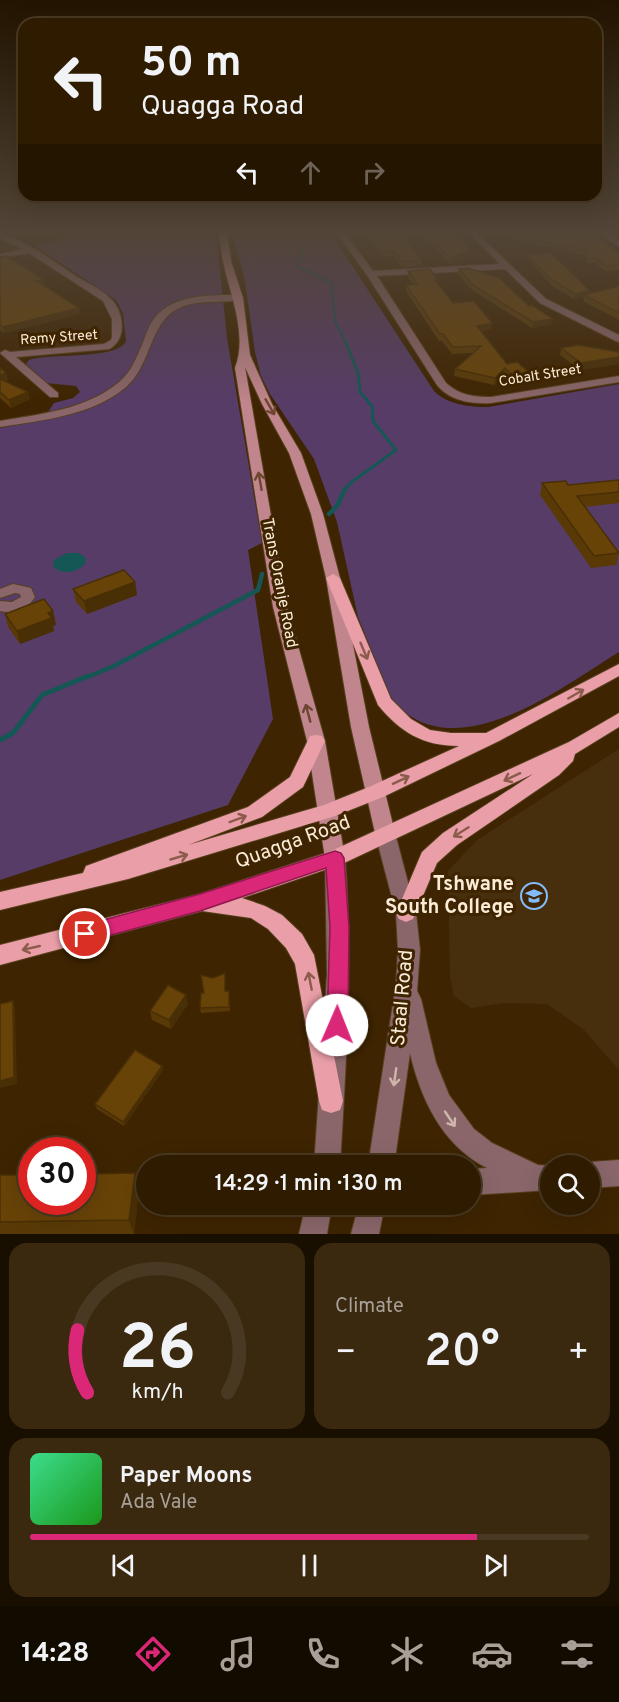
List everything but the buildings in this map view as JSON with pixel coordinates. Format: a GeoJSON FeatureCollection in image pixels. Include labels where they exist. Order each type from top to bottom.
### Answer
{"type":"FeatureCollection","features":[{"type":"Feature","properties":{"kind":"main road","name":"Trans Oranje Road"},"geometry":{"type":"LineString","coordinates":[[236,290],[245,355],[267,404],[284,430],[306,478],[333,578],[360,727],[385,833]]}},
{"type":"Feature","properties":{"kind":"main road","name":"Trans Oranje Road"},"geometry":{"type":"LineString","coordinates":[[245,355],[240,368],[280,607],[316,741],[335,858]]}},
{"type":"Feature","properties":{"kind":"main road"},"geometry":{"type":"LineString","coordinates":[[333,578],[384,701],[394,715],[409,729],[451,741],[493,737]]}},
{"type":"Feature","properties":{"kind":"main road","name":"Quagga Road"},"geometry":{"type":"LineString","coordinates":[[0,901],[149,866],[328,811],[376,792],[493,737],[619,669]]}},
{"type":"Feature","properties":{"kind":"main road","name":"Quagga Road"},"geometry":{"type":"LineString","coordinates":[[0,955],[200,903],[335,858],[575,747],[619,719]]}},
{"type":"Feature","properties":{"kind":"main road"},"geometry":{"type":"LineString","coordinates":[[46,891],[129,857],[255,813],[297,782],[316,741]]}},
{"type":"Feature","properties":{"kind":"main road"},"geometry":{"type":"LineString","coordinates":[[406,913],[429,858],[450,839],[553,770],[575,747]]}},
{"type":"Feature","properties":{"kind":"main road"},"geometry":{"type":"LineString","coordinates":[[200,903],[244,907],[258,912],[274,922],[294,941],[306,962],[331,1101]]}},
{"type":"Feature","properties":{"kind":"street","name":"Remy Street"},"geometry":{"type":"LineString","coordinates":[[4,352],[91,349],[112,345],[117,334],[114,312],[109,302],[90,290]]}},
{"type":"Feature","properties":{"kind":"street","name":"Cobalt Street"},"geometry":{"type":"LineString","coordinates":[[381,290],[442,385],[454,395],[467,399],[491,400],[619,379]]}},
{"type":"Feature","properties":{"kind":"street"},"geometry":{"type":"LineString","coordinates":[[532,290],[543,301],[619,339]]}},
{"type":"Feature","properties":{"kind":"street"},"geometry":{"type":"LineString","coordinates":[[0,424],[67,411],[105,395],[121,386],[137,368],[156,324],[166,312],[200,300],[239,298]]}},
{"type":"Feature","properties":{"kind":"street"},"geometry":{"type":"LineString","coordinates":[[4,352],[54,395]]}},
{"type":"Feature","properties":{"kind":"street"},"geometry":{"type":"LineString","coordinates":[[0,606],[9,608],[19,605],[28,597],[23,589],[2,588]]}},
{"type":"Feature","properties":{"kind":"street","name":"Staal Road"},"geometry":{"type":"LineString","coordinates":[[383,1155],[407,984],[409,950],[406,913],[385,833]]}},
{"type":"Feature","properties":{"kind":"street"},"geometry":{"type":"LineString","coordinates":[[328,1155],[337,1045],[340,927],[335,858]]}},
{"type":"Feature","properties":{"kind":"street"},"geometry":{"type":"LineString","coordinates":[[407,984],[421,1055],[430,1083],[455,1127],[484,1152],[540,1176]]}},
{"type":"Feature","properties":{"kind":"street"},"geometry":{"type":"LineString","coordinates":[[600,1174],[619,1173]]}},
{"type":"Feature","properties":{"kind":"street"},"geometry":{"type":"LineString","coordinates":[[481,1181],[540,1178]]}},
{"type":"Feature","properties":{"kind":"street"},"geometry":{"type":"LineString","coordinates":[[313,1234],[317,1215]]}},
{"type":"Feature","properties":{"kind":"street"},"geometry":{"type":"LineString","coordinates":[[365,1234],[369,1215]]}},
{"type":"Feature","properties":{"kind":"shaded area"},"geometry":{"type":"Polygon","coordinates":[[[100,290],[222,290],[227,338],[262,543],[248,550],[273,719],[228,805],[0,880],[0,428],[43,420],[54,403],[73,398],[80,392],[76,386],[46,383],[26,364],[29,360],[39,358],[97,354],[120,347],[126,341],[123,313],[116,300],[100,290]]]}},
{"type":"Feature","properties":{"kind":"shaded area"},"geometry":{"type":"Polygon","coordinates":[[[246,290],[368,290],[434,391],[452,402],[467,406],[488,407],[619,384],[619,652],[537,702],[506,717],[475,726],[444,728],[416,719],[391,699],[358,617],[337,522],[314,459],[270,394],[261,376],[255,352],[246,290]]]}},
{"type":"Feature","properties":{"kind":"shaded area","name":"Tshwane South College"},"geometry":{"type":"Polygon","coordinates":[[[619,749],[619,1070],[583,1029],[547,1004],[505,1003],[471,1008],[454,996],[450,976],[448,871],[477,840],[619,749]]]}},
{"type":"Feature","properties":{"kind":"water"},"geometry":{"type":"Polygon","coordinates":[[[67,553],[79,553],[86,558],[85,564],[69,572],[53,567],[54,560],[67,553]]]}},
{"type":"Feature","properties":{"kind":"waterway"},"geometry":{"type":"LineString","coordinates":[[332,290],[335,321],[346,343]]}},
{"type":"Feature","properties":{"kind":"waterway"},"geometry":{"type":"LineString","coordinates":[[345,489],[396,450],[373,421],[372,406],[360,392],[358,373],[346,343]]}},
{"type":"Feature","properties":{"kind":"waterway"},"geometry":{"type":"LineString","coordinates":[[329,514],[337,506],[345,489]]}},
{"type":"Feature","properties":{"kind":"waterway"},"geometry":{"type":"LineString","coordinates":[[85,678],[114,666],[258,590],[262,574]]}},
{"type":"Feature","properties":{"kind":"waterway"},"geometry":{"type":"LineString","coordinates":[[0,740],[13,733],[42,695],[88,676]]}},
{"type":"Feature","properties":{"kind":"place","name":"Tshwane South College"},"geometry":{"type":"Point","coordinates":[534,896]}},
{"type":"Feature","properties":{"kind":"route"},"geometry":{"type":"LineString","coordinates":[[85,934],[200,903],[335,858],[340,927],[337,1025]]}}]}
